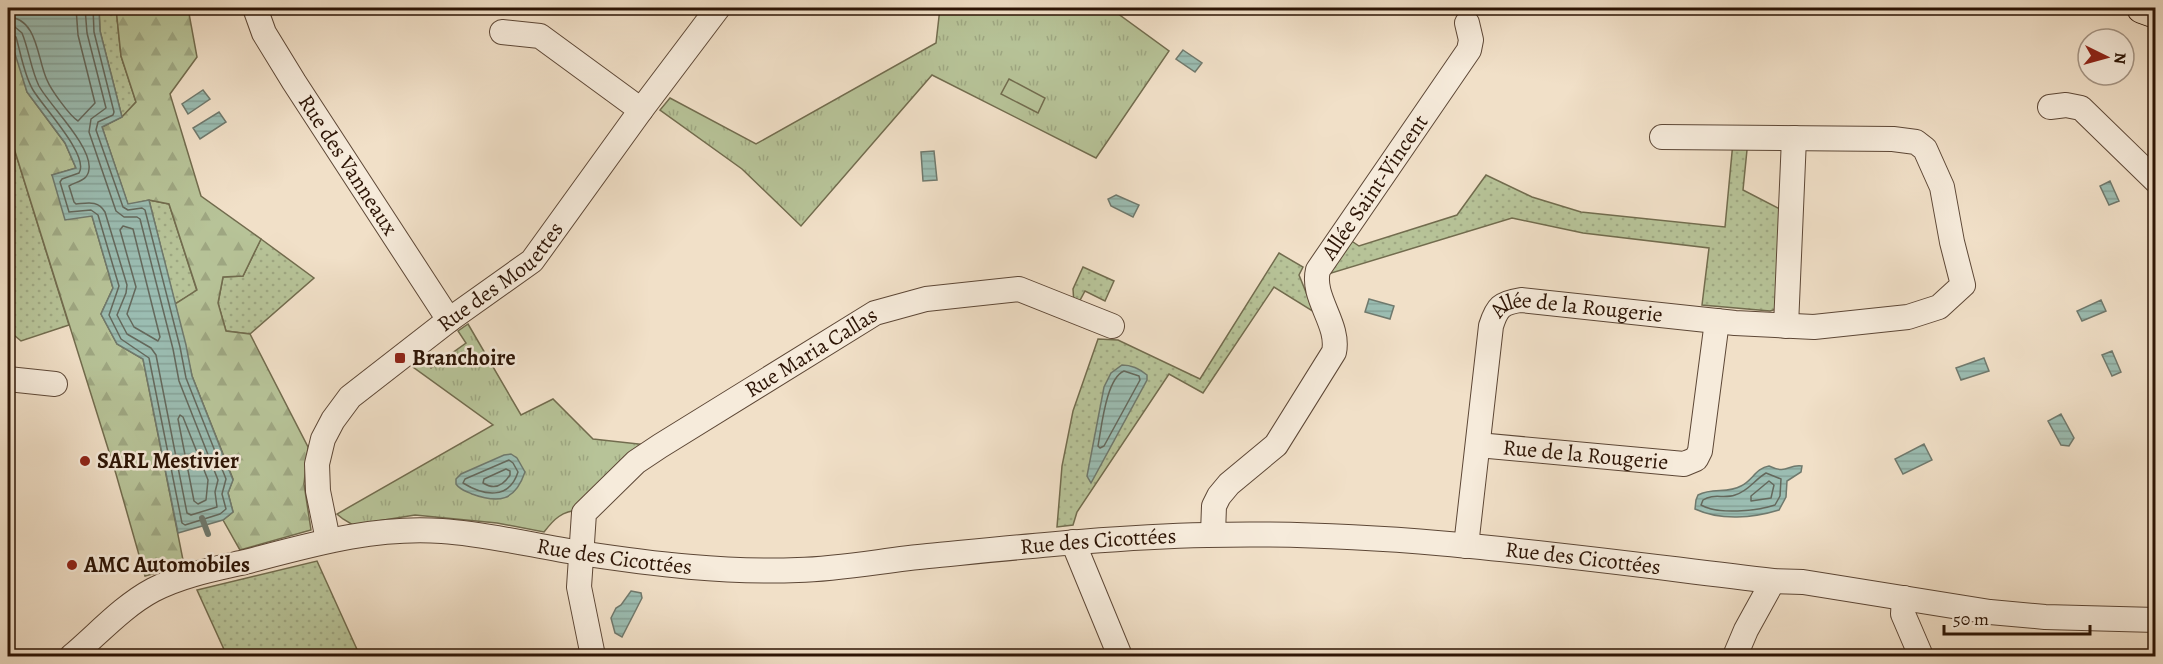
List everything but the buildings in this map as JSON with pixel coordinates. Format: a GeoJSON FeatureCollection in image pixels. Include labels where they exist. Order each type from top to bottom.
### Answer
{"type":"FeatureCollection","features":[{"type":"Feature","properties":{"kind":"main road"},"geometry":{"type":"LineString","coordinates":[[2142,8],[2156,12]]}},
{"type":"Feature","properties":{"kind":"street","name":"Rue des Vanneaux"},"geometry":{"type":"LineString","coordinates":[[255,8],[264,33],[294,82],[448,320]]}},
{"type":"Feature","properties":{"kind":"street","name":"Rue des Mouettes"},"geometry":{"type":"LineString","coordinates":[[328,540],[318,491],[317,464],[323,440],[333,420],[350,397],[448,320],[532,261],[718,8]]}},
{"type":"Feature","properties":{"kind":"street","name":"Allée Saint-Vincent"},"geometry":{"type":"LineString","coordinates":[[1213,534],[1214,506],[1219,496],[1229,484],[1276,445],[1334,352],[1333,328],[1318,286],[1318,270],[1469,50],[1471,40],[1467,23]]}},
{"type":"Feature","properties":{"kind":"street"},"geometry":{"type":"LineString","coordinates":[[502,32],[540,36],[641,110]]}},
{"type":"Feature","properties":{"kind":"street"},"geometry":{"type":"LineString","coordinates":[[2050,107],[2066,105],[2081,108],[2156,181]]}},
{"type":"Feature","properties":{"kind":"street","name":"Allée de la Rougerie"},"geometry":{"type":"LineString","coordinates":[[1466,546],[1491,326],[1496,310],[1508,302],[1521,300],[1717,321],[1814,327],[1908,317],[1939,307],[1963,285],[1942,187],[1925,150],[1916,142],[1893,139],[1662,137]]}},
{"type":"Feature","properties":{"kind":"street"},"geometry":{"type":"LineString","coordinates":[[1786,326],[1794,138]]}},
{"type":"Feature","properties":{"kind":"street","name":"Rue Maria Callas"},"geometry":{"type":"LineString","coordinates":[[593,657],[579,587],[585,513],[636,462],[875,313],[926,299],[1019,289],[1112,326]]}},
{"type":"Feature","properties":{"kind":"street","name":"Rue de la Rougerie"},"geometry":{"type":"LineString","coordinates":[[1478,445],[1684,464],[1696,459],[1700,451],[1717,321]]}},
{"type":"Feature","properties":{"kind":"street"},"geometry":{"type":"LineString","coordinates":[[8,379],[55,384]]}},
{"type":"Feature","properties":{"kind":"street","name":"Rue des Cicottées"},"geometry":{"type":"LineString","coordinates":[[72,657],[130,605],[176,579],[328,540],[405,530],[444,531],[672,566],[737,571],[803,570],[1073,542],[1213,534],[1362,537],[1466,546],[1773,581],[1803,582],[1990,612],[2045,617],[2156,620]]}},
{"type":"Feature","properties":{"kind":"street"},"geometry":{"type":"LineString","coordinates":[[1073,542],[1120,657]]}},
{"type":"Feature","properties":{"kind":"street"},"geometry":{"type":"LineString","coordinates":[[1735,657],[1746,630],[1773,581]]}},
{"type":"Feature","properties":{"kind":"street"},"geometry":{"type":"LineString","coordinates":[[1904,598],[1903,614],[1921,657]]}},
{"type":"Feature","properties":{"kind":"green space"},"geometry":{"type":"Polygon","coordinates":[[[99,8],[116,8],[121,56],[136,102],[122,117],[100,31],[99,8]]]}},
{"type":"Feature","properties":{"kind":"green space"},"geometry":{"type":"Polygon","coordinates":[[[116,8],[188,8],[197,57],[170,94],[201,196],[261,239],[243,276],[223,277],[218,303],[226,331],[250,334],[308,447],[304,484],[311,530],[240,550],[223,520],[233,512],[228,493],[233,479],[192,376],[175,304],[197,290],[169,204],[149,200],[128,205],[102,127],[122,117],[136,102],[121,56],[116,8]]]}},
{"type":"Feature","properties":{"kind":"green space"},"geometry":{"type":"Polygon","coordinates":[[[940,8],[1110,8],[1169,51],[1096,158],[932,75],[801,226],[742,169],[660,110],[670,98],[756,144],[936,43],[940,8]]]}},
{"type":"Feature","properties":{"kind":"green space"},"geometry":{"type":"Polygon","coordinates":[[[8,26],[27,92],[65,143],[76,168],[52,175],[92,216],[113,288],[101,314],[117,344],[143,359],[184,565],[145,576],[116,474],[8,129],[8,26]]]}},
{"type":"Feature","properties":{"kind":"green space"},"geometry":{"type":"Polygon","coordinates":[[[1009,79],[1045,98],[1038,113],[1001,94],[1009,79]]]}},
{"type":"Feature","properties":{"kind":"green space"},"geometry":{"type":"Polygon","coordinates":[[[8,129],[69,325],[21,341],[8,330],[8,148],[10,145],[8,129]]]}},
{"type":"Feature","properties":{"kind":"green space"},"geometry":{"type":"Polygon","coordinates":[[[1748,140],[1743,190],[1780,209],[1777,309],[1770,311],[1702,305],[1709,248],[1583,233],[1512,218],[1325,275],[1350,240],[1359,246],[1457,215],[1486,175],[1532,197],[1581,212],[1725,227],[1733,142],[1748,140]]]}},
{"type":"Feature","properties":{"kind":"green space"},"geometry":{"type":"Polygon","coordinates":[[[149,200],[169,204],[197,291],[175,304],[149,200]]]}},
{"type":"Feature","properties":{"kind":"green space"},"geometry":{"type":"Polygon","coordinates":[[[261,239],[314,278],[250,334],[226,331],[218,303],[223,277],[243,276],[261,239]]]}},
{"type":"Feature","properties":{"kind":"green space"},"geometry":{"type":"Polygon","coordinates":[[[1279,253],[1303,267],[1299,275],[1314,312],[1274,287],[1203,393],[1169,374],[1077,512],[1073,525],[1057,527],[1062,466],[1073,411],[1098,339],[1118,340],[1200,379],[1279,253]]]}},
{"type":"Feature","properties":{"kind":"green space"},"geometry":{"type":"Polygon","coordinates":[[[1083,267],[1114,281],[1105,301],[1085,291],[1078,304],[1074,304],[1073,289],[1083,267]]]}},
{"type":"Feature","properties":{"kind":"green space"},"geometry":{"type":"Polygon","coordinates":[[[468,324],[521,415],[553,399],[593,439],[648,445],[579,510],[559,516],[544,532],[497,523],[415,515],[353,525],[343,519],[337,514],[493,425],[413,367],[422,356],[431,368],[466,343],[458,331],[468,324]]]}},
{"type":"Feature","properties":{"kind":"green space"},"geometry":{"type":"Polygon","coordinates":[[[317,561],[360,656],[227,656],[197,590],[317,561]]]}},
{"type":"Feature","properties":{"kind":"water"},"geometry":{"type":"Polygon","coordinates":[[[8,8],[99,8],[100,31],[122,117],[102,127],[128,204],[149,200],[192,376],[233,480],[228,493],[233,512],[223,520],[178,533],[143,359],[117,344],[101,314],[113,288],[92,216],[65,220],[52,175],[76,168],[65,143],[27,92],[10,38],[8,8]]]}},
{"type":"Feature","properties":{"kind":"water"},"geometry":{"type":"Polygon","coordinates":[[[1183,50],[1202,63],[1195,72],[1176,59],[1183,50]]]}},
{"type":"Feature","properties":{"kind":"water"},"geometry":{"type":"Polygon","coordinates":[[[203,90],[210,99],[188,114],[182,104],[203,90]]]}},
{"type":"Feature","properties":{"kind":"water"},"geometry":{"type":"Polygon","coordinates":[[[219,112],[226,122],[200,139],[193,128],[219,112]]]}},
{"type":"Feature","properties":{"kind":"water"},"geometry":{"type":"Polygon","coordinates":[[[934,151],[937,180],[923,181],[921,152],[934,151]]]}},
{"type":"Feature","properties":{"kind":"water"},"geometry":{"type":"Polygon","coordinates":[[[2110,181],[2119,201],[2109,205],[2100,186],[2110,181]]]}},
{"type":"Feature","properties":{"kind":"water"},"geometry":{"type":"Polygon","coordinates":[[[1116,195],[1139,205],[1133,217],[1111,206],[1108,199],[1116,195]]]}},
{"type":"Feature","properties":{"kind":"water"},"geometry":{"type":"Polygon","coordinates":[[[1369,299],[1394,306],[1390,319],[1365,312],[1369,299]]]}},
{"type":"Feature","properties":{"kind":"water"},"geometry":{"type":"Polygon","coordinates":[[[2101,300],[2106,311],[2082,321],[2077,311],[2101,300]]]}},
{"type":"Feature","properties":{"kind":"water"},"geometry":{"type":"Polygon","coordinates":[[[2112,351],[2121,372],[2112,376],[2102,355],[2112,351]]]}},
{"type":"Feature","properties":{"kind":"water"},"geometry":{"type":"Polygon","coordinates":[[[1984,358],[1989,371],[1961,380],[1956,368],[1984,358]]]}},
{"type":"Feature","properties":{"kind":"water"},"geometry":{"type":"Polygon","coordinates":[[[1122,365],[1141,371],[1147,375],[1147,380],[1091,483],[1087,476],[1104,387],[1111,373],[1122,365]]]}},
{"type":"Feature","properties":{"kind":"water"},"geometry":{"type":"Polygon","coordinates":[[[2061,414],[2074,438],[2069,446],[2061,445],[2048,421],[2061,414]]]}},
{"type":"Feature","properties":{"kind":"water"},"geometry":{"type":"Polygon","coordinates":[[[1924,444],[1932,460],[1903,474],[1895,459],[1924,444]]]}},
{"type":"Feature","properties":{"kind":"water"},"geometry":{"type":"Polygon","coordinates":[[[511,454],[517,458],[525,472],[516,489],[505,498],[482,497],[461,489],[456,484],[456,479],[461,474],[511,454]]]}},
{"type":"Feature","properties":{"kind":"water"},"geometry":{"type":"Polygon","coordinates":[[[1769,466],[1780,470],[1802,466],[1801,472],[1787,481],[1786,497],[1779,510],[1759,515],[1726,517],[1695,509],[1698,495],[1709,491],[1736,488],[1745,484],[1761,469],[1769,466]]]}},
{"type":"Feature","properties":{"kind":"water"},"geometry":{"type":"Polygon","coordinates":[[[631,591],[641,593],[642,598],[622,637],[615,633],[611,618],[616,608],[631,591]]]}},
{"type":"Feature","properties":{"kind":"waterway"},"geometry":{"type":"LineString","coordinates":[[202,518],[208,534]]}},
{"type":"Feature","properties":{"kind":"place","name":"Branchoire"},"geometry":{"type":"Point","coordinates":[400,358]}},
{"type":"Feature","properties":{"kind":"place","name":"SARL Mestivier"},"geometry":{"type":"Point","coordinates":[85,461]}},
{"type":"Feature","properties":{"kind":"place","name":"AMC Automobiles"},"geometry":{"type":"Point","coordinates":[72,565]}}]}
